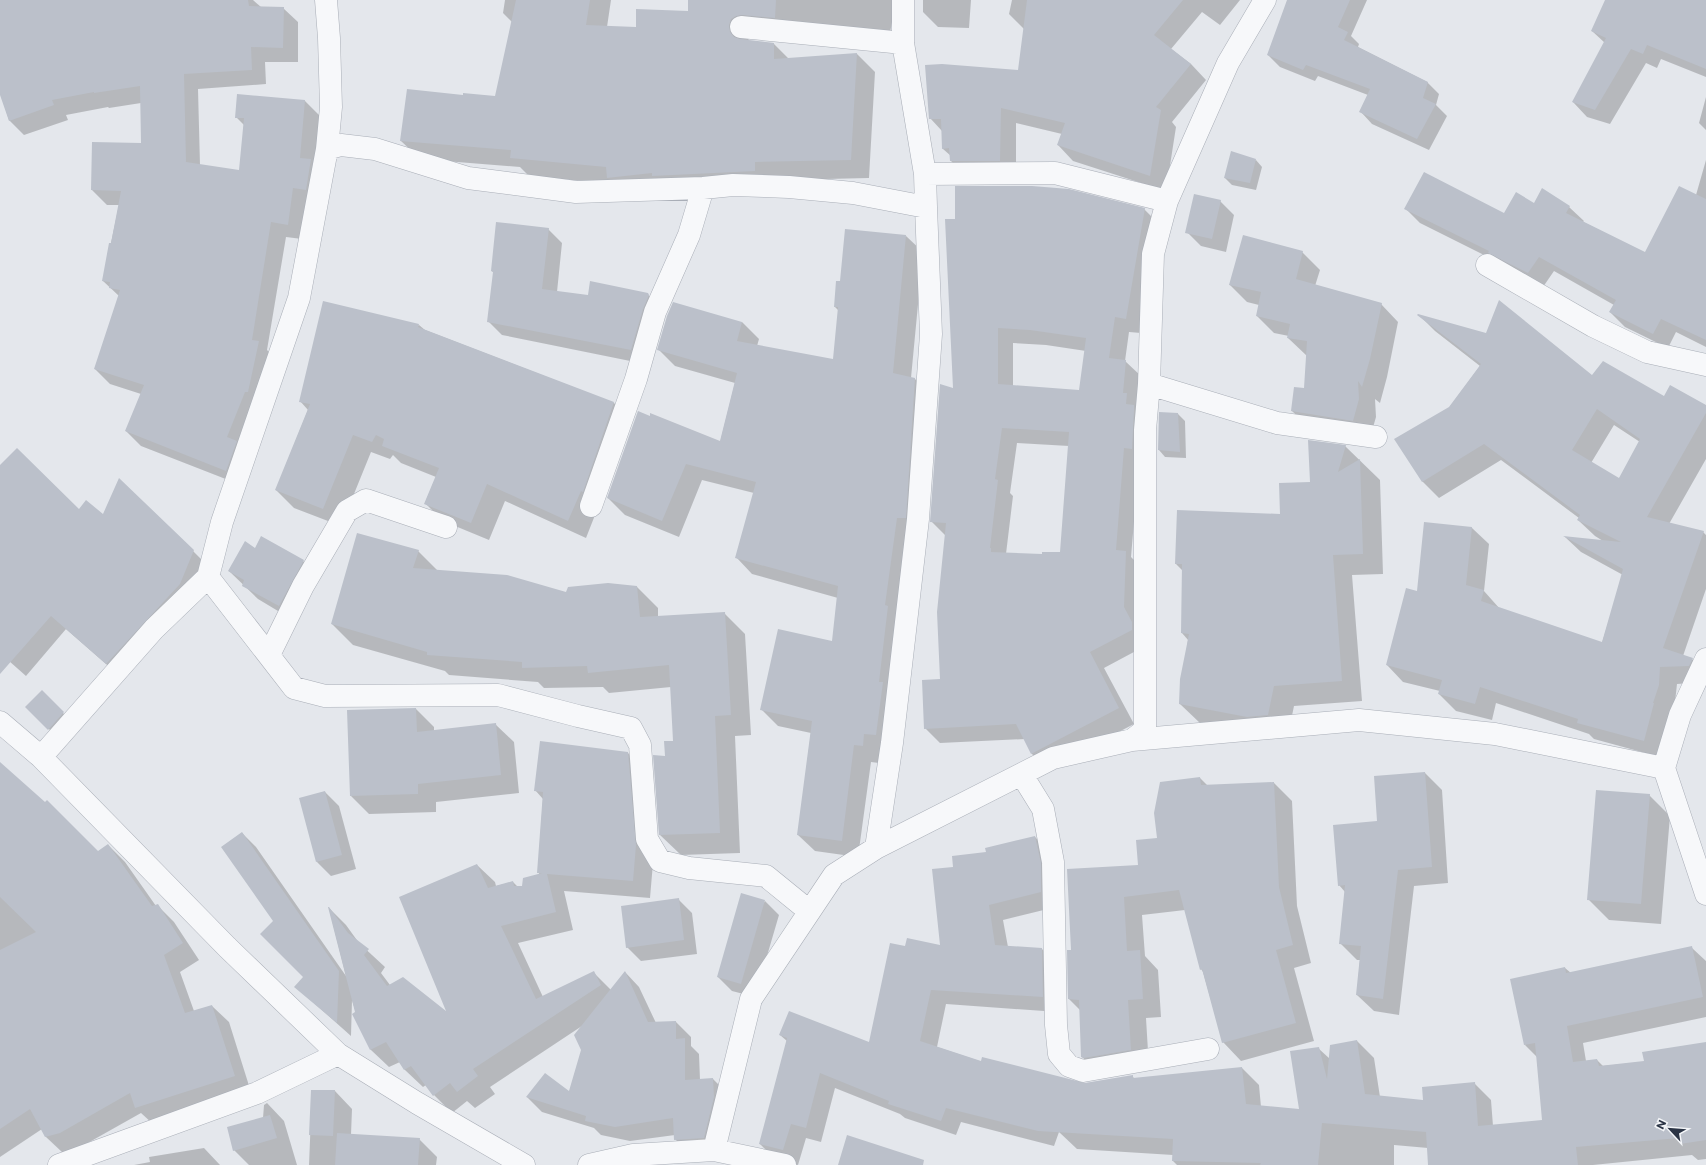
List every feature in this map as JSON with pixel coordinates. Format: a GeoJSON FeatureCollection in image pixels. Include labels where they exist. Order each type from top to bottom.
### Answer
{"type":"FeatureCollection","features":[{"type":"Feature","properties":{"kind":"street"},"geometry":{"type":"LineString","coordinates":[[40,757],[154,629],[208,577],[222,522],[300,298],[327,149],[331,107],[329,38],[326,0]]}},
{"type":"Feature","properties":{"kind":"street"},"geometry":{"type":"LineString","coordinates":[[876,848],[892,743],[918,519],[930,334],[925,174],[903,43],[903,0]]}},
{"type":"Feature","properties":{"kind":"street"},"geometry":{"type":"LineString","coordinates":[[1132,740],[1145,730],[1145,430],[1153,254],[1167,201],[1228,63],[1264,0]]}},
{"type":"Feature","properties":{"kind":"street"},"geometry":{"type":"LineString","coordinates":[[741,27],[903,43]]}},
{"type":"Feature","properties":{"kind":"street"},"geometry":{"type":"LineString","coordinates":[[327,149],[341,145],[375,149],[468,178],[576,192],[703,188],[733,185],[789,187],[853,193],[926,207]]}},
{"type":"Feature","properties":{"kind":"street"},"geometry":{"type":"LineString","coordinates":[[925,174],[1055,173],[1167,201]]}},
{"type":"Feature","properties":{"kind":"street"},"geometry":{"type":"LineString","coordinates":[[590,506],[636,379],[655,312],[689,235],[703,188]]}},
{"type":"Feature","properties":{"kind":"street"},"geometry":{"type":"LineString","coordinates":[[1488,265],[1593,326],[1647,352],[1706,365]]}},
{"type":"Feature","properties":{"kind":"street"},"geometry":{"type":"LineString","coordinates":[[1148,384],[1277,423],[1376,437]]}},
{"type":"Feature","properties":{"kind":"street"},"geometry":{"type":"LineString","coordinates":[[269,655],[303,586],[347,511],[366,500],[446,527]]}},
{"type":"Feature","properties":{"kind":"street"},"geometry":{"type":"LineString","coordinates":[[208,577],[294,688],[325,696],[498,695],[631,728],[640,745],[647,839],[660,861],[689,868],[766,876],[809,911]]}},
{"type":"Feature","properties":{"kind":"street"},"geometry":{"type":"LineString","coordinates":[[1706,659],[1680,715],[1664,768],[1706,894]]}},
{"type":"Feature","properties":{"kind":"street"},"geometry":{"type":"LineString","coordinates":[[714,1150],[751,999],[834,875],[876,848],[1053,758],[1132,740],[1359,720],[1495,734],[1664,768]]}},
{"type":"Feature","properties":{"kind":"street"},"geometry":{"type":"LineString","coordinates":[[0,722],[40,757],[227,947],[338,1054],[417,1103],[524,1165]]}},
{"type":"Feature","properties":{"kind":"street"},"geometry":{"type":"LineString","coordinates":[[1022,775],[1042,809],[1053,862],[1056,1025],[1059,1054],[1069,1066],[1083,1071],[1208,1049]]}},
{"type":"Feature","properties":{"kind":"street"},"geometry":{"type":"LineString","coordinates":[[59,1165],[257,1093],[338,1054]]}},
{"type":"Feature","properties":{"kind":"street"},"geometry":{"type":"LineString","coordinates":[[589,1165],[633,1155],[714,1150],[785,1165]]}},
{"type":"Feature","properties":{"kind":"building"},"geometry":{"type":"Polygon","coordinates":[[[0,0],[248,0],[249,6],[284,7],[283,48],[251,47],[252,70],[184,74],[186,162],[239,170],[244,118],[235,118],[237,94],[305,100],[300,158],[311,159],[306,190],[293,188],[288,225],[271,222],[252,340],[259,341],[248,392],[245,392],[227,437],[237,441],[226,471],[125,431],[144,385],[94,369],[120,290],[109,288],[110,282],[102,281],[121,191],[91,190],[92,142],[141,143],[140,86],[94,92],[52,100],[54,105],[9,121],[0,95],[0,0]]]}},
{"type":"Feature","properties":{"kind":"building"},"geometry":{"type":"Polygon","coordinates":[[[516,0],[590,0],[586,25],[636,27],[636,9],[688,11],[688,0],[776,0],[775,18],[742,15],[736,16],[731,19],[729,25],[730,32],[734,37],[740,39],[774,43],[774,59],[857,53],[851,160],[755,162],[755,171],[652,176],[652,173],[607,178],[606,167],[510,158],[511,150],[400,141],[407,89],[463,95],[463,93],[495,96],[516,0]]]}},
{"type":"Feature","properties":{"kind":"building"},"geometry":{"type":"Polygon","coordinates":[[[1027,0],[1183,0],[1154,35],[1191,64],[1156,107],[1161,110],[1150,176],[1057,145],[1065,123],[1001,108],[1000,161],[950,161],[949,148],[942,149],[941,119],[929,119],[925,65],[942,64],[1018,70],[1027,0]]]}},
{"type":"Feature","properties":{"kind":"building"},"geometry":{"type":"Polygon","coordinates":[[[1287,0],[1350,0],[1338,27],[1348,32],[1344,40],[1428,82],[1423,98],[1436,104],[1417,139],[1359,112],[1370,89],[1306,65],[1303,70],[1267,55],[1287,0]]]}},
{"type":"Feature","properties":{"kind":"building"},"geometry":{"type":"Polygon","coordinates":[[[1605,0],[1706,0],[1706,69],[1647,45],[1643,54],[1631,49],[1595,110],[1572,102],[1606,38],[1591,31],[1605,0]]]}},
{"type":"Feature","properties":{"kind":"building"},"geometry":{"type":"Polygon","coordinates":[[[1231,151],[1256,159],[1250,183],[1224,178],[1231,151]]]}},
{"type":"Feature","properties":{"kind":"building"},"geometry":{"type":"Polygon","coordinates":[[[1424,172],[1504,213],[1516,192],[1534,203],[1542,188],[1570,206],[1566,213],[1645,252],[1679,186],[1706,199],[1706,340],[1661,319],[1653,334],[1609,312],[1616,300],[1539,257],[1528,273],[1488,253],[1489,251],[1404,209],[1424,172]]]}},
{"type":"Feature","properties":{"kind":"building"},"geometry":{"type":"Polygon","coordinates":[[[955,186],[1032,186],[1069,189],[1145,208],[1126,319],[1115,317],[1109,358],[1126,360],[1123,393],[1127,393],[1126,404],[1134,405],[1132,449],[1124,448],[1116,550],[1126,551],[1124,607],[1132,622],[1132,630],[1090,652],[1119,708],[1031,754],[1016,724],[924,729],[922,680],[940,679],[937,612],[946,523],[930,522],[940,384],[953,388],[945,219],[955,219],[955,186]],[[998,328],[998,384],[1079,390],[1086,338],[1030,330],[998,328]],[[1002,428],[995,479],[998,480],[990,548],[991,552],[1042,554],[1042,552],[1060,552],[1069,432],[1002,428]]]}},
{"type":"Feature","properties":{"kind":"building"},"geometry":{"type":"Polygon","coordinates":[[[1194,194],[1221,200],[1212,239],[1185,233],[1194,194]]]}},
{"type":"Feature","properties":{"kind":"building"},"geometry":{"type":"Polygon","coordinates":[[[496,222],[549,228],[542,289],[588,295],[590,281],[648,293],[649,295],[643,309],[631,350],[487,322],[493,272],[491,271],[496,222]]]}},
{"type":"Feature","properties":{"kind":"building"},"geometry":{"type":"Polygon","coordinates":[[[845,229],[906,235],[893,373],[915,378],[906,518],[897,518],[885,605],[888,606],[879,682],[883,682],[876,735],[864,734],[863,746],[854,745],[842,841],[797,835],[812,721],[760,710],[778,629],[832,641],[838,586],[735,558],[756,482],[686,464],[662,521],[607,498],[638,411],[650,416],[650,413],[720,441],[737,373],[657,350],[667,316],[673,302],[742,322],[737,341],[833,359],[838,307],[834,307],[836,281],[840,281],[845,229]]]}},
{"type":"Feature","properties":{"kind":"building"},"geometry":{"type":"Polygon","coordinates":[[[1243,235],[1303,251],[1296,279],[1382,303],[1370,359],[1362,387],[1358,381],[1359,399],[1353,421],[1291,411],[1294,387],[1304,388],[1307,341],[1287,338],[1290,324],[1256,316],[1261,292],[1229,285],[1243,235]]]}},
{"type":"Feature","properties":{"kind":"building"},"geometry":{"type":"Polygon","coordinates":[[[1499,300],[1592,375],[1603,361],[1664,396],[1670,385],[1706,405],[1706,413],[1647,517],[1704,531],[1663,648],[1693,658],[1689,666],[1660,667],[1659,685],[1644,741],[1577,723],[1578,719],[1480,687],[1475,704],[1438,694],[1442,680],[1386,665],[1406,588],[1417,591],[1424,522],[1472,527],[1466,585],[1484,590],[1481,601],[1602,642],[1623,569],[1563,536],[1621,542],[1577,520],[1580,515],[1484,444],[1422,482],[1394,439],[1449,407],[1481,364],[1417,315],[1418,314],[1486,333],[1499,300]],[[1597,409],[1572,450],[1619,478],[1640,439],[1597,409]]]}},
{"type":"Feature","properties":{"kind":"building"},"geometry":{"type":"Polygon","coordinates":[[[323,301],[419,324],[418,327],[614,402],[583,492],[581,491],[568,521],[487,484],[471,523],[424,504],[439,468],[382,446],[384,439],[376,435],[372,442],[353,435],[323,509],[275,490],[310,404],[299,402],[323,301]]]}},
{"type":"Feature","properties":{"kind":"building"},"geometry":{"type":"Polygon","coordinates":[[[1159,412],[1178,413],[1180,452],[1158,450],[1159,412]]]}},
{"type":"Feature","properties":{"kind":"building"},"geometry":{"type":"Polygon","coordinates":[[[1308,440],[1346,445],[1338,472],[1360,459],[1363,554],[1333,555],[1342,681],[1274,686],[1268,715],[1247,717],[1179,704],[1180,679],[1189,634],[1181,633],[1182,564],[1175,564],[1177,510],[1280,514],[1279,483],[1310,482],[1308,440]]]}},
{"type":"Feature","properties":{"kind":"building"},"geometry":{"type":"Polygon","coordinates":[[[17,448],[79,509],[86,500],[103,514],[119,478],[194,550],[180,584],[106,664],[51,616],[0,674],[0,465],[17,448]]]}},
{"type":"Feature","properties":{"kind":"building"},"geometry":{"type":"Polygon","coordinates":[[[357,533],[419,550],[413,568],[507,575],[566,592],[568,587],[608,583],[637,586],[640,617],[725,612],[731,715],[715,716],[720,833],[659,835],[653,755],[665,756],[664,741],[673,741],[669,665],[588,673],[587,666],[522,668],[522,662],[427,655],[427,652],[331,624],[357,533]]]}},
{"type":"Feature","properties":{"kind":"building"},"geometry":{"type":"Polygon","coordinates":[[[261,536],[304,560],[279,606],[242,586],[244,580],[228,571],[245,541],[255,548],[261,536]]]}},
{"type":"Feature","properties":{"kind":"building"},"geometry":{"type":"Polygon","coordinates":[[[42,690],[64,712],[48,730],[25,707],[42,690]]]}},
{"type":"Feature","properties":{"kind":"building"},"geometry":{"type":"Polygon","coordinates":[[[416,708],[417,732],[496,723],[501,775],[418,784],[418,794],[350,796],[347,710],[416,708]]]}},
{"type":"Feature","properties":{"kind":"building"},"geometry":{"type":"Polygon","coordinates":[[[540,741],[628,752],[636,845],[633,881],[547,874],[556,912],[501,926],[536,999],[594,971],[601,985],[473,1069],[478,1076],[457,1092],[450,1083],[433,1096],[411,1066],[404,1070],[386,1042],[370,1050],[352,1014],[355,1012],[328,907],[348,933],[369,949],[364,955],[387,986],[403,977],[446,1011],[399,897],[477,864],[488,888],[513,881],[514,886],[522,886],[523,878],[542,873],[537,873],[543,792],[534,791],[540,741]]]}},
{"type":"Feature","properties":{"kind":"building"},"geometry":{"type":"Polygon","coordinates":[[[0,762],[45,802],[47,800],[98,851],[108,844],[152,906],[158,904],[183,943],[164,955],[185,1013],[212,1005],[235,1076],[135,1108],[130,1093],[60,1133],[45,1137],[30,1109],[0,1129],[0,950],[36,932],[0,897],[0,762]]]}},
{"type":"Feature","properties":{"kind":"building"},"geometry":{"type":"Polygon","coordinates":[[[1425,772],[1432,867],[1398,870],[1383,999],[1356,995],[1361,946],[1339,944],[1345,885],[1338,886],[1333,825],[1377,821],[1374,776],[1425,772]]]}},
{"type":"Feature","properties":{"kind":"building"},"geometry":{"type":"Polygon","coordinates":[[[1200,777],[1201,785],[1274,782],[1279,887],[1293,945],[1276,950],[1296,1023],[1222,1043],[1202,969],[1200,970],[1179,890],[1124,897],[1127,951],[1140,950],[1143,999],[1128,1000],[1131,1050],[1084,1058],[1081,1057],[1079,1000],[1068,999],[1067,950],[1071,950],[1067,869],[1138,865],[1136,840],[1157,838],[1154,813],[1160,782],[1200,777]]]}},
{"type":"Feature","properties":{"kind":"building"},"geometry":{"type":"Polygon","coordinates":[[[1596,790],[1650,794],[1641,904],[1587,900],[1596,790]]]}},
{"type":"Feature","properties":{"kind":"building"},"geometry":{"type":"Polygon","coordinates":[[[325,791],[342,855],[316,862],[299,798],[325,791]]]}},
{"type":"Feature","properties":{"kind":"building"},"geometry":{"type":"Polygon","coordinates":[[[242,832],[339,971],[337,1023],[294,987],[303,977],[260,934],[273,921],[221,847],[242,832]]]}},
{"type":"Feature","properties":{"kind":"building"},"geometry":{"type":"Polygon","coordinates":[[[1035,836],[1041,863],[1041,892],[989,905],[995,945],[1042,948],[1043,997],[931,990],[920,1041],[981,1061],[982,1057],[1085,1083],[1133,1075],[1133,1078],[1242,1067],[1246,1104],[1299,1109],[1290,1051],[1319,1047],[1327,1079],[1330,1045],[1357,1040],[1365,1094],[1423,1100],[1422,1087],[1475,1082],[1478,1126],[1542,1120],[1535,1043],[1524,1045],[1510,979],[1565,967],[1566,973],[1692,946],[1703,997],[1567,1026],[1573,1062],[1597,1059],[1599,1066],[1644,1061],[1642,1052],[1706,1042],[1706,1140],[1680,1144],[1679,1138],[1576,1147],[1578,1165],[1428,1165],[1426,1132],[1322,1123],[1318,1165],[1260,1165],[1261,1163],[1172,1161],[1173,1139],[1038,1131],[946,1108],[941,1121],[888,1104],[889,1101],[820,1073],[806,1128],[791,1124],[783,1150],[759,1144],[787,1038],[779,1035],[789,1011],[869,1042],[890,943],[905,946],[907,938],[940,945],[932,869],[953,867],[952,856],[986,852],[985,848],[1035,836]]]}},
{"type":"Feature","properties":{"kind":"building"},"geometry":{"type":"Polygon","coordinates":[[[741,893],[765,900],[741,984],[717,977],[741,893]]]}},
{"type":"Feature","properties":{"kind":"building"},"geometry":{"type":"Polygon","coordinates":[[[679,898],[684,940],[626,948],[621,906],[679,898]]]}},
{"type":"Feature","properties":{"kind":"building"},"geometry":{"type":"Polygon","coordinates":[[[625,971],[648,1022],[676,1021],[676,1039],[685,1038],[685,1080],[713,1078],[714,1097],[704,1138],[674,1140],[673,1118],[615,1127],[585,1121],[586,1116],[526,1097],[545,1073],[569,1091],[581,1050],[574,1035],[625,971]]]}},
{"type":"Feature","properties":{"kind":"building"},"geometry":{"type":"Polygon","coordinates":[[[311,1090],[335,1090],[333,1136],[309,1135],[311,1090]]]}},
{"type":"Feature","properties":{"kind":"building"},"geometry":{"type":"Polygon","coordinates":[[[270,1115],[277,1138],[233,1151],[227,1127],[270,1115]]]}},
{"type":"Feature","properties":{"kind":"building"},"geometry":{"type":"Polygon","coordinates":[[[337,1133],[420,1138],[418,1165],[335,1165],[337,1133]]]}},
{"type":"Feature","properties":{"kind":"building"},"geometry":{"type":"Polygon","coordinates":[[[847,1135],[924,1160],[923,1165],[838,1165],[847,1135]]]}}]}
